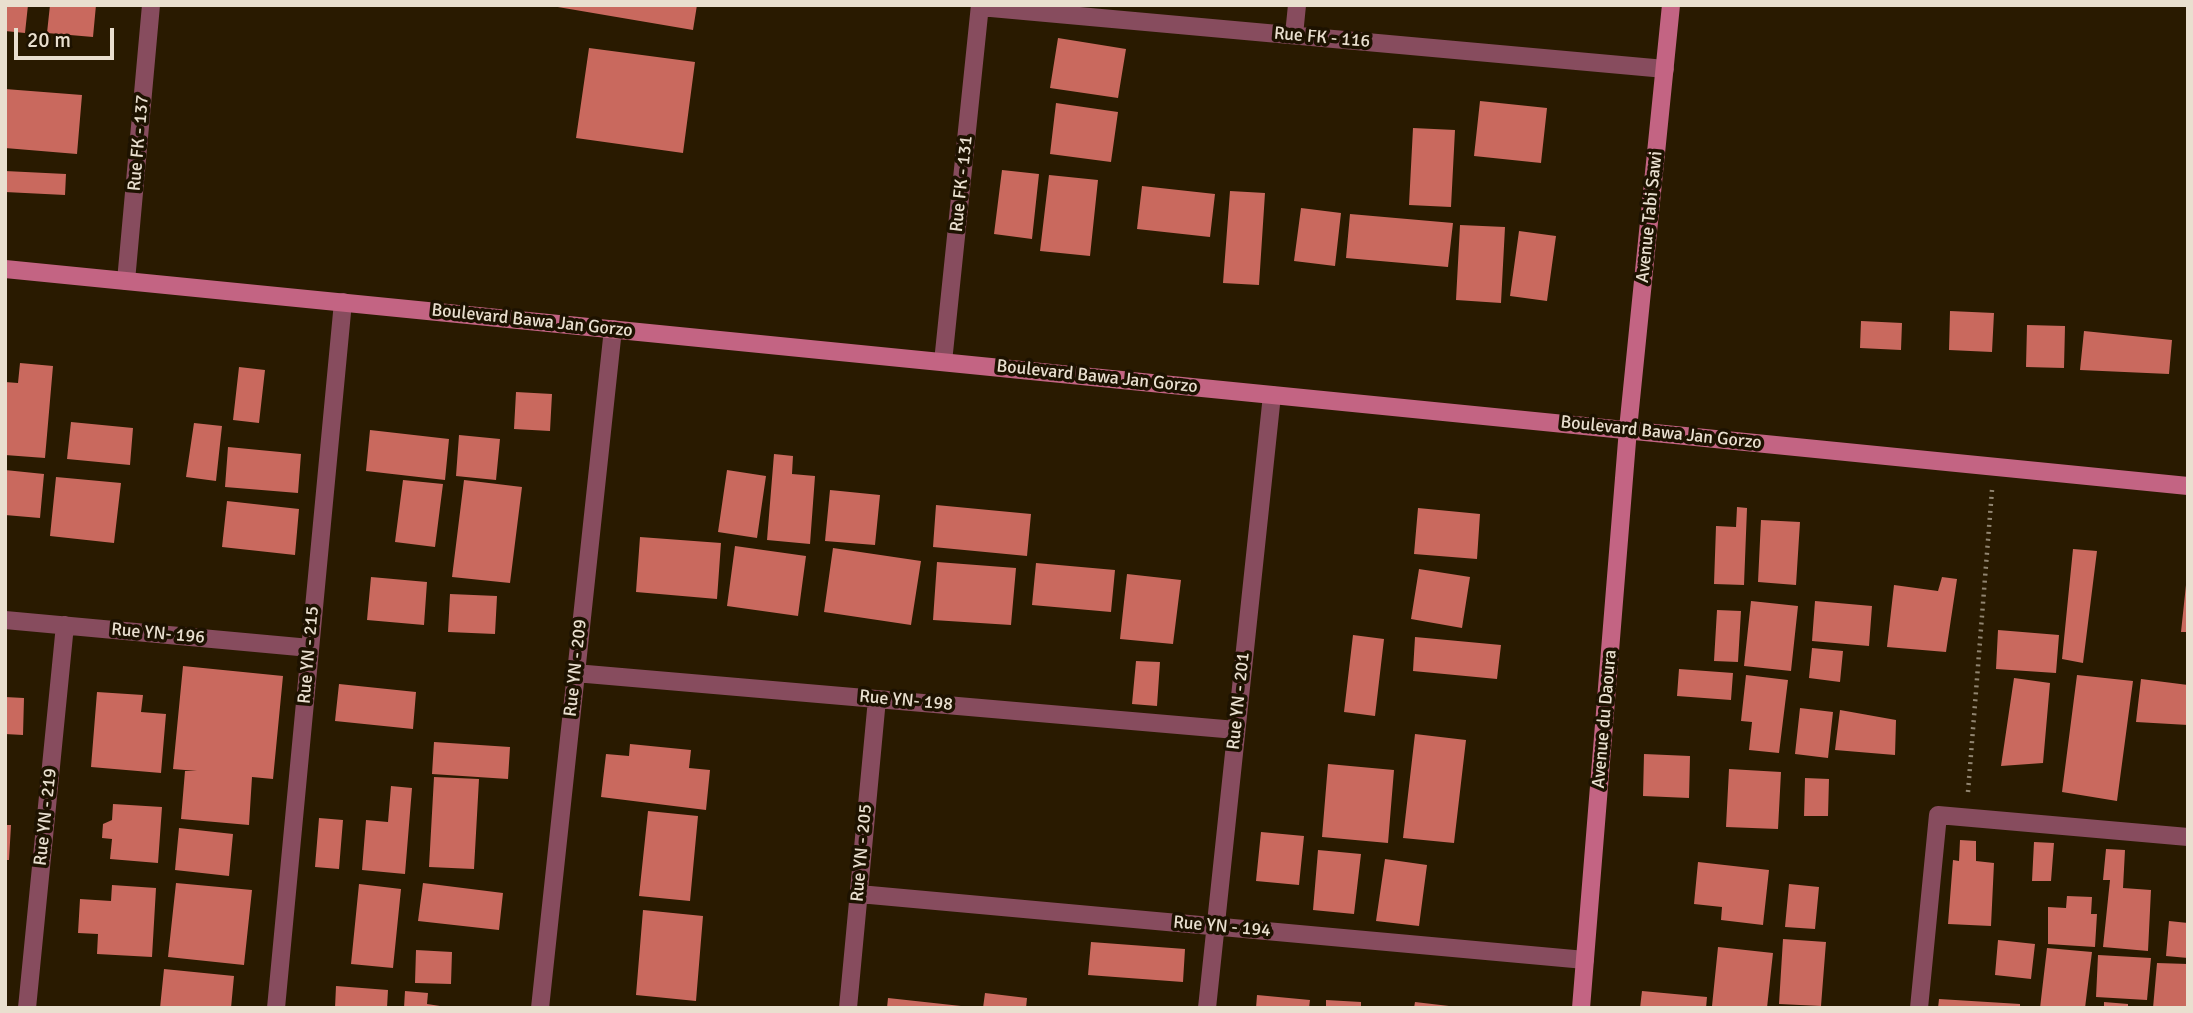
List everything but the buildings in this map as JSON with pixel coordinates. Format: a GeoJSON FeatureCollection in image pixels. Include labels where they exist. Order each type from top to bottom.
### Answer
{"type":"FeatureCollection","features":[{"type":"Feature","properties":{"kind":"main road","name":"Avenue Tabi Sawi"},"geometry":{"type":"LineString","coordinates":[[1628,429],[1671,5]]}},
{"type":"Feature","properties":{"kind":"main road","name":"Boulevard Bawa Jan Gorzo"},"geometry":{"type":"LineString","coordinates":[[5,270],[2188,486]]}},
{"type":"Feature","properties":{"kind":"main road","name":"Avenue du Daoura"},"geometry":{"type":"LineString","coordinates":[[1581,1008],[1628,429]]}},
{"type":"Feature","properties":{"kind":"street","name":"Rue FK - 137"},"geometry":{"type":"LineString","coordinates":[[126,281],[151,5]]}},
{"type":"Feature","properties":{"kind":"street"},"geometry":{"type":"LineString","coordinates":[[1294,35],[1297,5]]}},
{"type":"Feature","properties":{"kind":"street","name":"Rue FK - 116"},"geometry":{"type":"LineString","coordinates":[[980,6],[1665,69]]}},
{"type":"Feature","properties":{"kind":"street","name":"Rue FK - 131"},"geometry":{"type":"LineString","coordinates":[[943,362],[980,6]]}},
{"type":"Feature","properties":{"kind":"street","name":"Rue YN - 215"},"geometry":{"type":"LineString","coordinates":[[276,1008],[343,302]]}},
{"type":"Feature","properties":{"kind":"street","name":"Rue YN - 209"},"geometry":{"type":"LineString","coordinates":[[540,1008],[613,329]]}},
{"type":"Feature","properties":{"kind":"street","name":"Rue YN - 201"},"geometry":{"type":"LineString","coordinates":[[1207,1008],[1272,395]]}},
{"type":"Feature","properties":{"kind":"street","name":"Rue YN- 196"},"geometry":{"type":"LineString","coordinates":[[5,620],[310,648]]}},
{"type":"Feature","properties":{"kind":"street","name":"Rue YN - 219"},"geometry":{"type":"LineString","coordinates":[[26,1008],[65,625]]}},
{"type":"Feature","properties":{"kind":"street","name":"Rue YN- 198"},"geometry":{"type":"LineString","coordinates":[[575,673],[1236,730]]}},
{"type":"Feature","properties":{"kind":"street","name":"Rue YN - 205"},"geometry":{"type":"LineString","coordinates":[[848,1008],[877,699]]}},
{"type":"Feature","properties":{"kind":"street"},"geometry":{"type":"LineString","coordinates":[[1919,1008],[1938,815],[2188,837]]}},
{"type":"Feature","properties":{"kind":"street","name":"Rue YN - 194"},"geometry":{"type":"LineString","coordinates":[[859,894],[1585,960]]}},
{"type":"Feature","properties":{"kind":"path"},"geometry":{"type":"LineString","coordinates":[[1966,817],[1994,466]]}}]}
